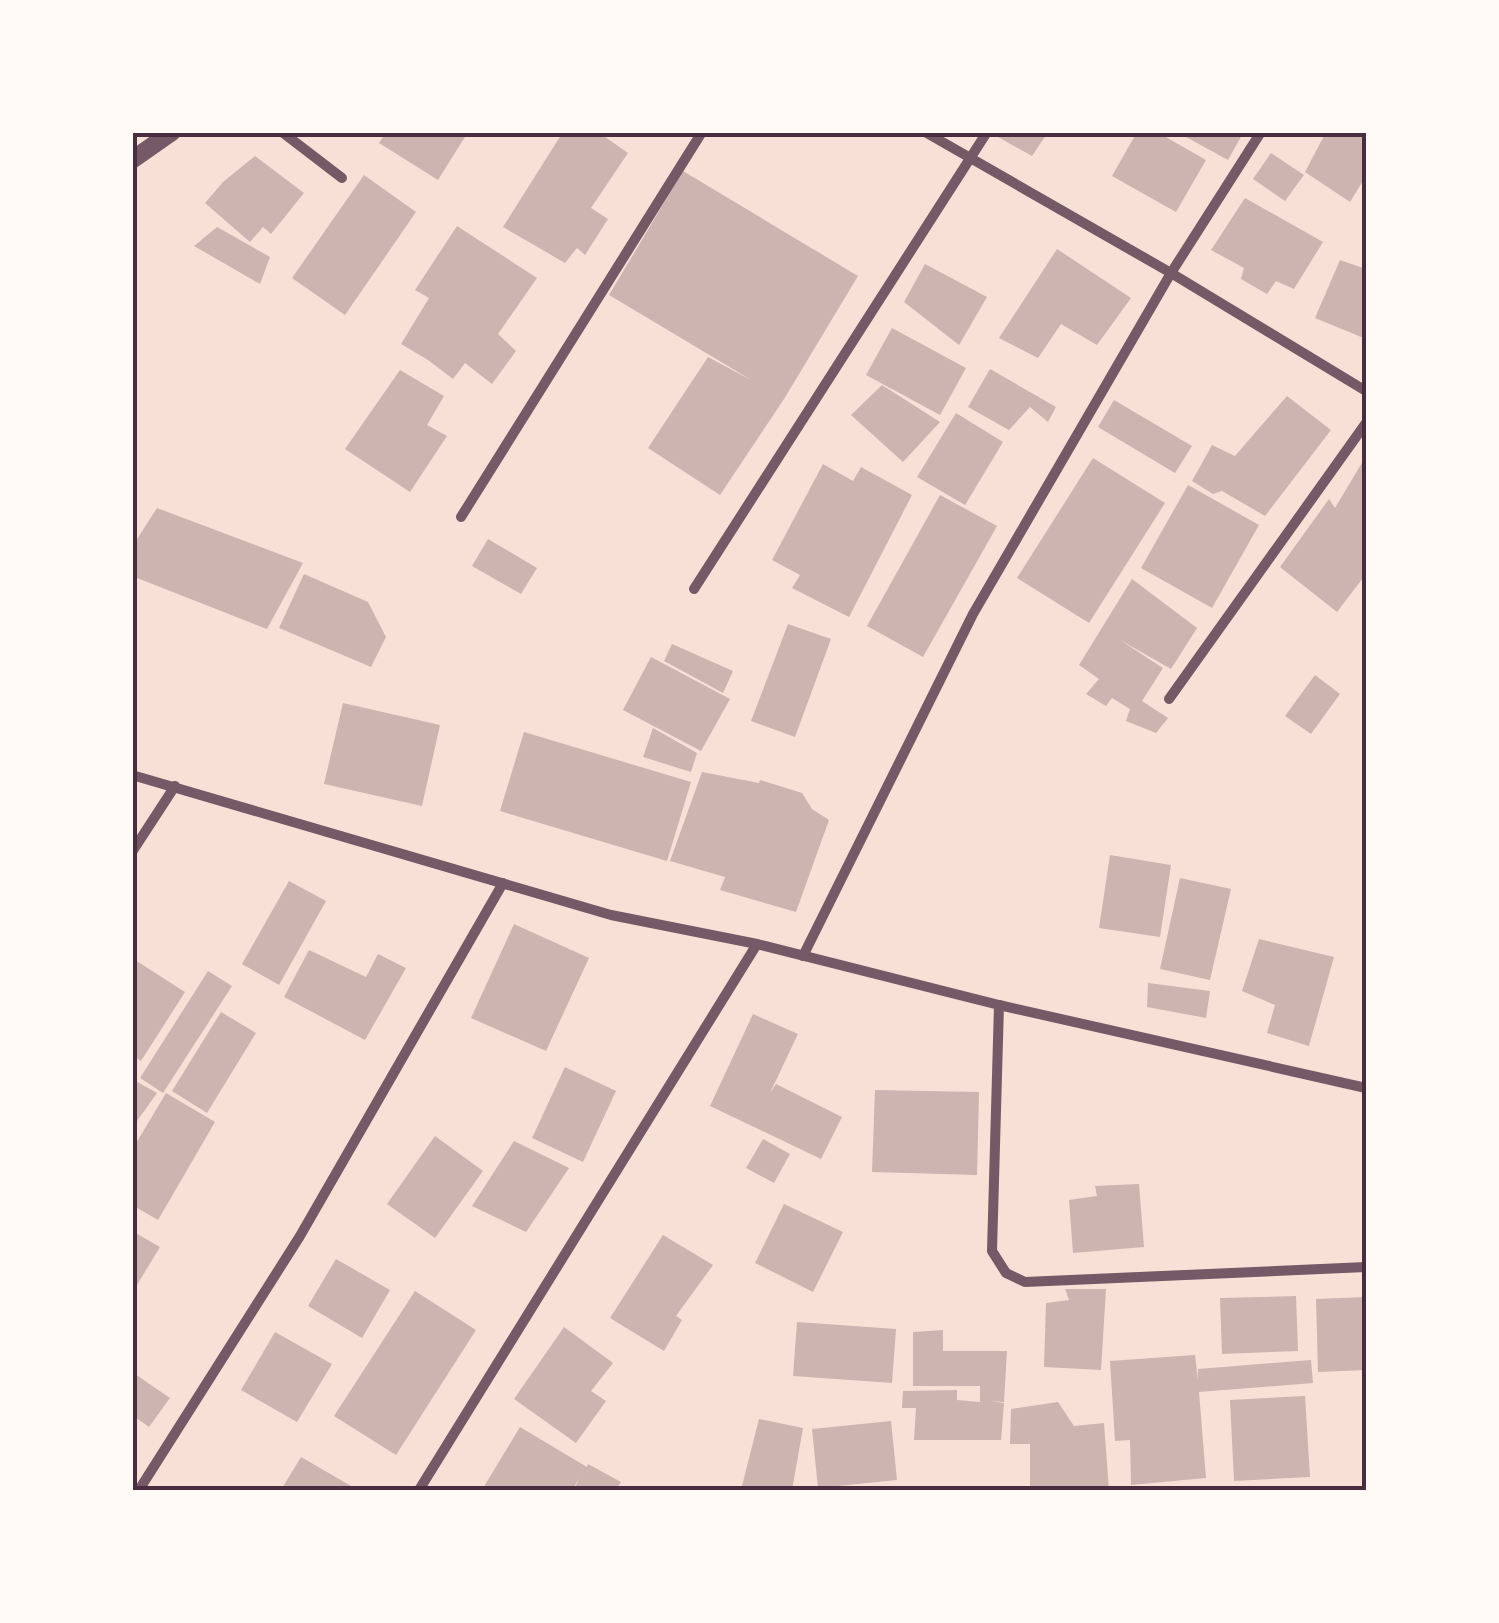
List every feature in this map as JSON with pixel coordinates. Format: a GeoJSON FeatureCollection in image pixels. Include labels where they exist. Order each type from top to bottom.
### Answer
{"type":"FeatureCollection","features":[{"type":"Feature","properties":{"kind":"street"},"geometry":{"type":"LineString","coordinates":[[132,160],[172,132]]}},
{"type":"Feature","properties":{"kind":"street"},"geometry":{"type":"LineString","coordinates":[[282,132],[342,178]]}},
{"type":"Feature","properties":{"kind":"street"},"geometry":{"type":"LineString","coordinates":[[461,517],[702,132]]}},
{"type":"Feature","properties":{"kind":"street"},"geometry":{"type":"LineString","coordinates":[[925,132],[1366,391]]}},
{"type":"Feature","properties":{"kind":"street"},"geometry":{"type":"LineString","coordinates":[[694,589],[988,132]]}},
{"type":"Feature","properties":{"kind":"street"},"geometry":{"type":"LineString","coordinates":[[804,956],[973,614],[1170,273],[1261,132]]}},
{"type":"Feature","properties":{"kind":"street"},"geometry":{"type":"LineString","coordinates":[[1169,699],[1366,424]]}},
{"type":"Feature","properties":{"kind":"street"},"geometry":{"type":"LineString","coordinates":[[132,775],[612,914],[756,944],[999,1005],[1366,1088]]}},
{"type":"Feature","properties":{"kind":"street"},"geometry":{"type":"LineString","coordinates":[[132,852],[174,786]]}},
{"type":"Feature","properties":{"kind":"street"},"geometry":{"type":"LineString","coordinates":[[138,1490],[300,1236],[503,883]]}},
{"type":"Feature","properties":{"kind":"street"},"geometry":{"type":"LineString","coordinates":[[419,1490],[756,944]]}},
{"type":"Feature","properties":{"kind":"street"},"geometry":{"type":"LineString","coordinates":[[999,1005],[992,1251],[1006,1272],[1026,1282],[1366,1267]]}},
{"type":"Feature","properties":{"kind":"building"},"geometry":{"type":"Polygon","coordinates":[[[386,132],[468,132],[438,180],[379,143],[386,132]]]}},
{"type":"Feature","properties":{"kind":"building"},"geometry":{"type":"Polygon","coordinates":[[[563,132],[598,132],[628,153],[591,208],[608,219],[585,255],[577,248],[565,263],[503,227],[563,132]]]}},
{"type":"Feature","properties":{"kind":"building"},"geometry":{"type":"Polygon","coordinates":[[[1001,132],[1048,132],[1032,156],[998,137],[1001,132]]]}},
{"type":"Feature","properties":{"kind":"building"},"geometry":{"type":"Polygon","coordinates":[[[1137,132],[1157,132],[1206,160],[1176,212],[1112,176],[1137,132]]]}},
{"type":"Feature","properties":{"kind":"building"},"geometry":{"type":"Polygon","coordinates":[[[1177,132],[1237,132],[1242,135],[1228,160],[1177,132]]]}},
{"type":"Feature","properties":{"kind":"building"},"geometry":{"type":"Polygon","coordinates":[[[1326,132],[1366,132],[1366,176],[1350,202],[1305,172],[1326,132]]]}},
{"type":"Feature","properties":{"kind":"building"},"geometry":{"type":"Polygon","coordinates":[[[1271,153],[1304,175],[1285,201],[1253,179],[1271,153]]]}},
{"type":"Feature","properties":{"kind":"building"},"geometry":{"type":"Polygon","coordinates":[[[255,156],[304,193],[271,234],[263,227],[250,242],[205,203],[255,156]]]}},
{"type":"Feature","properties":{"kind":"building"},"geometry":{"type":"Polygon","coordinates":[[[683,171],[858,276],[720,495],[648,448],[708,357],[753,381],[609,295],[683,171]]]}},
{"type":"Feature","properties":{"kind":"building"},"geometry":{"type":"Polygon","coordinates":[[[364,175],[416,212],[345,315],[292,278],[364,175]]]}},
{"type":"Feature","properties":{"kind":"building"},"geometry":{"type":"Polygon","coordinates":[[[1245,198],[1323,242],[1294,289],[1276,281],[1267,294],[1241,279],[1244,268],[1211,250],[1245,198]]]}},
{"type":"Feature","properties":{"kind":"building"},"geometry":{"type":"Polygon","coordinates":[[[457,226],[537,278],[498,334],[516,351],[492,384],[465,363],[453,379],[401,344],[429,298],[415,290],[457,226]]]}},
{"type":"Feature","properties":{"kind":"building"},"geometry":{"type":"Polygon","coordinates":[[[217,227],[270,257],[260,284],[194,246],[217,227]]]}},
{"type":"Feature","properties":{"kind":"building"},"geometry":{"type":"Polygon","coordinates":[[[1057,249],[1131,298],[1097,345],[1061,324],[1038,358],[999,338],[1057,249]]]}},
{"type":"Feature","properties":{"kind":"building"},"geometry":{"type":"Polygon","coordinates":[[[1340,260],[1366,269],[1366,339],[1315,318],[1340,260]]]}},
{"type":"Feature","properties":{"kind":"building"},"geometry":{"type":"Polygon","coordinates":[[[925,264],[987,297],[959,345],[904,302],[925,264]]]}},
{"type":"Feature","properties":{"kind":"building"},"geometry":{"type":"Polygon","coordinates":[[[892,328],[966,368],[940,415],[866,375],[892,328]]]}},
{"type":"Feature","properties":{"kind":"building"},"geometry":{"type":"Polygon","coordinates":[[[990,369],[1056,407],[1048,422],[1030,407],[1009,430],[968,407],[990,369]]]}},
{"type":"Feature","properties":{"kind":"building"},"geometry":{"type":"Polygon","coordinates":[[[400,370],[444,396],[427,425],[447,436],[410,492],[345,449],[400,370]]]}},
{"type":"Feature","properties":{"kind":"building"},"geometry":{"type":"Polygon","coordinates":[[[882,385],[940,422],[903,462],[851,415],[882,385]]]}},
{"type":"Feature","properties":{"kind":"building"},"geometry":{"type":"Polygon","coordinates":[[[1287,396],[1331,430],[1265,516],[1222,491],[1213,494],[1192,481],[1212,445],[1235,456],[1287,396]]]}},
{"type":"Feature","properties":{"kind":"building"},"geometry":{"type":"Polygon","coordinates":[[[1114,400],[1192,446],[1175,473],[1098,427],[1114,400]]]}},
{"type":"Feature","properties":{"kind":"building"},"geometry":{"type":"Polygon","coordinates":[[[956,413],[1003,442],[965,505],[917,477],[956,413]]]}},
{"type":"Feature","properties":{"kind":"building"},"geometry":{"type":"Polygon","coordinates":[[[1366,456],[1366,574],[1337,612],[1280,567],[1329,499],[1335,508],[1366,456]]]}},
{"type":"Feature","properties":{"kind":"building"},"geometry":{"type":"Polygon","coordinates":[[[1093,458],[1165,503],[1089,623],[1017,578],[1093,458]]]}},
{"type":"Feature","properties":{"kind":"building"},"geometry":{"type":"Polygon","coordinates":[[[823,464],[853,481],[861,467],[912,495],[849,617],[792,588],[800,575],[772,560],[823,464]]]}},
{"type":"Feature","properties":{"kind":"building"},"geometry":{"type":"Polygon","coordinates":[[[1188,485],[1259,525],[1212,608],[1141,568],[1188,485]]]}},
{"type":"Feature","properties":{"kind":"building"},"geometry":{"type":"Polygon","coordinates":[[[940,495],[997,526],[923,657],[867,626],[940,495]]]}},
{"type":"Feature","properties":{"kind":"building"},"geometry":{"type":"Polygon","coordinates":[[[157,508],[303,563],[267,629],[132,576],[132,547],[157,508]]]}},
{"type":"Feature","properties":{"kind":"building"},"geometry":{"type":"Polygon","coordinates":[[[488,539],[537,568],[521,594],[472,566],[488,539]]]}},
{"type":"Feature","properties":{"kind":"building"},"geometry":{"type":"Polygon","coordinates":[[[304,574],[368,602],[386,637],[371,667],[279,628],[304,574]]]}},
{"type":"Feature","properties":{"kind":"building"},"geometry":{"type":"Polygon","coordinates":[[[1132,579],[1197,628],[1171,669],[1120,640],[1163,668],[1142,701],[1168,718],[1156,733],[1126,721],[1130,709],[1112,698],[1106,706],[1086,694],[1099,679],[1079,665],[1132,579]]]}},
{"type":"Feature","properties":{"kind":"building"},"geometry":{"type":"Polygon","coordinates":[[[788,624],[831,639],[795,737],[751,721],[788,624]]]}},
{"type":"Feature","properties":{"kind":"building"},"geometry":{"type":"Polygon","coordinates":[[[672,644],[733,671],[723,693],[664,661],[672,644]]]}},
{"type":"Feature","properties":{"kind":"building"},"geometry":{"type":"Polygon","coordinates":[[[651,657],[730,699],[701,751],[623,710],[651,657]]]}},
{"type":"Feature","properties":{"kind":"building"},"geometry":{"type":"Polygon","coordinates":[[[1315,675],[1340,694],[1311,734],[1285,716],[1315,675]]]}},
{"type":"Feature","properties":{"kind":"building"},"geometry":{"type":"Polygon","coordinates":[[[343,703],[440,725],[422,806],[324,784],[343,703]]]}},
{"type":"Feature","properties":{"kind":"building"},"geometry":{"type":"Polygon","coordinates":[[[653,728],[697,753],[691,772],[643,757],[653,728]]]}},
{"type":"Feature","properties":{"kind":"building"},"geometry":{"type":"Polygon","coordinates":[[[524,732],[691,782],[667,861],[500,811],[524,732]]]}},
{"type":"Feature","properties":{"kind":"building"},"geometry":{"type":"Polygon","coordinates":[[[702,772],[759,783],[760,780],[802,793],[812,809],[829,820],[796,912],[720,890],[725,877],[670,861],[702,772]]]}},
{"type":"Feature","properties":{"kind":"building"},"geometry":{"type":"Polygon","coordinates":[[[1110,855],[1171,865],[1160,937],[1099,928],[1110,855]]]}},
{"type":"Feature","properties":{"kind":"building"},"geometry":{"type":"Polygon","coordinates":[[[1180,878],[1231,889],[1210,980],[1160,969],[1180,878]]]}},
{"type":"Feature","properties":{"kind":"building"},"geometry":{"type":"Polygon","coordinates":[[[289,881],[326,901],[279,985],[242,964],[289,881]]]}},
{"type":"Feature","properties":{"kind":"building"},"geometry":{"type":"Polygon","coordinates":[[[514,924],[589,958],[546,1051],[471,1018],[514,924]]]}},
{"type":"Feature","properties":{"kind":"building"},"geometry":{"type":"Polygon","coordinates":[[[1259,939],[1334,957],[1309,1046],[1267,1033],[1275,1005],[1242,991],[1259,939]]]}},
{"type":"Feature","properties":{"kind":"building"},"geometry":{"type":"Polygon","coordinates":[[[309,950],[366,977],[378,954],[406,968],[365,1040],[284,997],[309,950]]]}},
{"type":"Feature","properties":{"kind":"building"},"geometry":{"type":"Polygon","coordinates":[[[132,958],[185,992],[141,1061],[132,1055],[132,958]]]}},
{"type":"Feature","properties":{"kind":"building"},"geometry":{"type":"Polygon","coordinates":[[[208,971],[232,986],[163,1093],[140,1078],[208,971]]]}},
{"type":"Feature","properties":{"kind":"building"},"geometry":{"type":"Polygon","coordinates":[[[1148,983],[1210,991],[1206,1018],[1147,1007],[1148,983]]]}},
{"type":"Feature","properties":{"kind":"building"},"geometry":{"type":"Polygon","coordinates":[[[221,1012],[256,1033],[207,1113],[172,1091],[221,1012]]]}},
{"type":"Feature","properties":{"kind":"building"},"geometry":{"type":"Polygon","coordinates":[[[753,1014],[798,1034],[770,1093],[776,1084],[842,1117],[821,1159],[710,1106],[753,1014]]]}},
{"type":"Feature","properties":{"kind":"building"},"geometry":{"type":"Polygon","coordinates":[[[565,1067],[616,1091],[583,1162],[532,1138],[565,1067]]]}},
{"type":"Feature","properties":{"kind":"building"},"geometry":{"type":"Polygon","coordinates":[[[132,1079],[157,1093],[132,1128],[132,1079]]]}},
{"type":"Feature","properties":{"kind":"building"},"geometry":{"type":"Polygon","coordinates":[[[875,1090],[979,1092],[977,1175],[872,1172],[875,1090]]]}},
{"type":"Feature","properties":{"kind":"building"},"geometry":{"type":"Polygon","coordinates":[[[166,1093],[215,1122],[158,1220],[132,1205],[132,1150],[166,1093]]]}},
{"type":"Feature","properties":{"kind":"building"},"geometry":{"type":"Polygon","coordinates":[[[435,1136],[483,1171],[435,1238],[387,1204],[435,1136]]]}},
{"type":"Feature","properties":{"kind":"building"},"geometry":{"type":"Polygon","coordinates":[[[763,1139],[790,1154],[774,1183],[746,1168],[763,1139]]]}},
{"type":"Feature","properties":{"kind":"building"},"geometry":{"type":"Polygon","coordinates":[[[514,1141],[569,1168],[526,1232],[472,1206],[514,1141]]]}},
{"type":"Feature","properties":{"kind":"building"},"geometry":{"type":"Polygon","coordinates":[[[1139,1184],[1144,1247],[1073,1253],[1069,1200],[1097,1196],[1095,1186],[1139,1184]]]}},
{"type":"Feature","properties":{"kind":"building"},"geometry":{"type":"Polygon","coordinates":[[[784,1204],[843,1232],[813,1292],[755,1263],[784,1204]]]}},
{"type":"Feature","properties":{"kind":"building"},"geometry":{"type":"Polygon","coordinates":[[[132,1231],[160,1247],[132,1293],[132,1231]]]}},
{"type":"Feature","properties":{"kind":"building"},"geometry":{"type":"Polygon","coordinates":[[[663,1235],[713,1265],[676,1316],[682,1320],[664,1351],[610,1318],[663,1235]]]}},
{"type":"Feature","properties":{"kind":"building"},"geometry":{"type":"Polygon","coordinates":[[[336,1259],[390,1290],[362,1338],[308,1306],[336,1259]]]}},
{"type":"Feature","properties":{"kind":"building"},"geometry":{"type":"Polygon","coordinates":[[[1065,1289],[1106,1289],[1101,1370],[1044,1367],[1046,1303],[1069,1300],[1065,1289]]]}},
{"type":"Feature","properties":{"kind":"building"},"geometry":{"type":"Polygon","coordinates":[[[415,1291],[476,1330],[396,1455],[334,1416],[415,1291]]]}},
{"type":"Feature","properties":{"kind":"building"},"geometry":{"type":"Polygon","coordinates":[[[1296,1296],[1298,1351],[1222,1354],[1220,1298],[1296,1296]]]}},
{"type":"Feature","properties":{"kind":"building"},"geometry":{"type":"Polygon","coordinates":[[[1366,1297],[1366,1370],[1318,1372],[1316,1299],[1366,1297]]]}},
{"type":"Feature","properties":{"kind":"building"},"geometry":{"type":"Polygon","coordinates":[[[797,1322],[896,1329],[892,1383],[793,1376],[797,1322]]]}},
{"type":"Feature","properties":{"kind":"building"},"geometry":{"type":"Polygon","coordinates":[[[564,1327],[613,1363],[591,1391],[606,1401],[576,1443],[514,1399],[564,1327]]]}},
{"type":"Feature","properties":{"kind":"building"},"geometry":{"type":"Polygon","coordinates":[[[943,1330],[943,1351],[1007,1351],[1004,1402],[991,1401],[1004,1403],[1001,1440],[914,1440],[916,1408],[902,1408],[903,1391],[957,1390],[957,1400],[980,1402],[980,1386],[913,1386],[913,1332],[943,1330]]]}},
{"type":"Feature","properties":{"kind":"building"},"geometry":{"type":"Polygon","coordinates":[[[275,1332],[332,1364],[297,1422],[241,1390],[275,1332]]]}},
{"type":"Feature","properties":{"kind":"building"},"geometry":{"type":"Polygon","coordinates":[[[1195,1355],[1198,1380],[1198,1369],[1311,1360],[1313,1383],[1199,1392],[1206,1478],[1131,1485],[1130,1440],[1115,1441],[1110,1361],[1195,1355]]]}},
{"type":"Feature","properties":{"kind":"building"},"geometry":{"type":"Polygon","coordinates":[[[132,1372],[170,1398],[149,1427],[132,1415],[132,1372]]]}},
{"type":"Feature","properties":{"kind":"building"},"geometry":{"type":"Polygon","coordinates":[[[1305,1396],[1310,1477],[1234,1481],[1230,1400],[1305,1396]]]}},
{"type":"Feature","properties":{"kind":"building"},"geometry":{"type":"Polygon","coordinates":[[[1058,1402],[1074,1426],[1104,1423],[1109,1490],[1030,1490],[1030,1444],[1010,1444],[1011,1409],[1058,1402]]]}},
{"type":"Feature","properties":{"kind":"building"},"geometry":{"type":"Polygon","coordinates":[[[759,1419],[803,1428],[792,1490],[741,1490],[759,1419]]]}},
{"type":"Feature","properties":{"kind":"building"},"geometry":{"type":"Polygon","coordinates":[[[891,1421],[897,1480],[818,1488],[812,1429],[891,1421]]]}},
{"type":"Feature","properties":{"kind":"building"},"geometry":{"type":"Polygon","coordinates":[[[520,1427],[587,1467],[588,1464],[621,1482],[616,1490],[574,1490],[579,1479],[572,1490],[482,1490],[520,1427]]]}},
{"type":"Feature","properties":{"kind":"building"},"geometry":{"type":"Polygon","coordinates":[[[301,1457],[358,1490],[281,1490],[301,1457]]]}}]}
